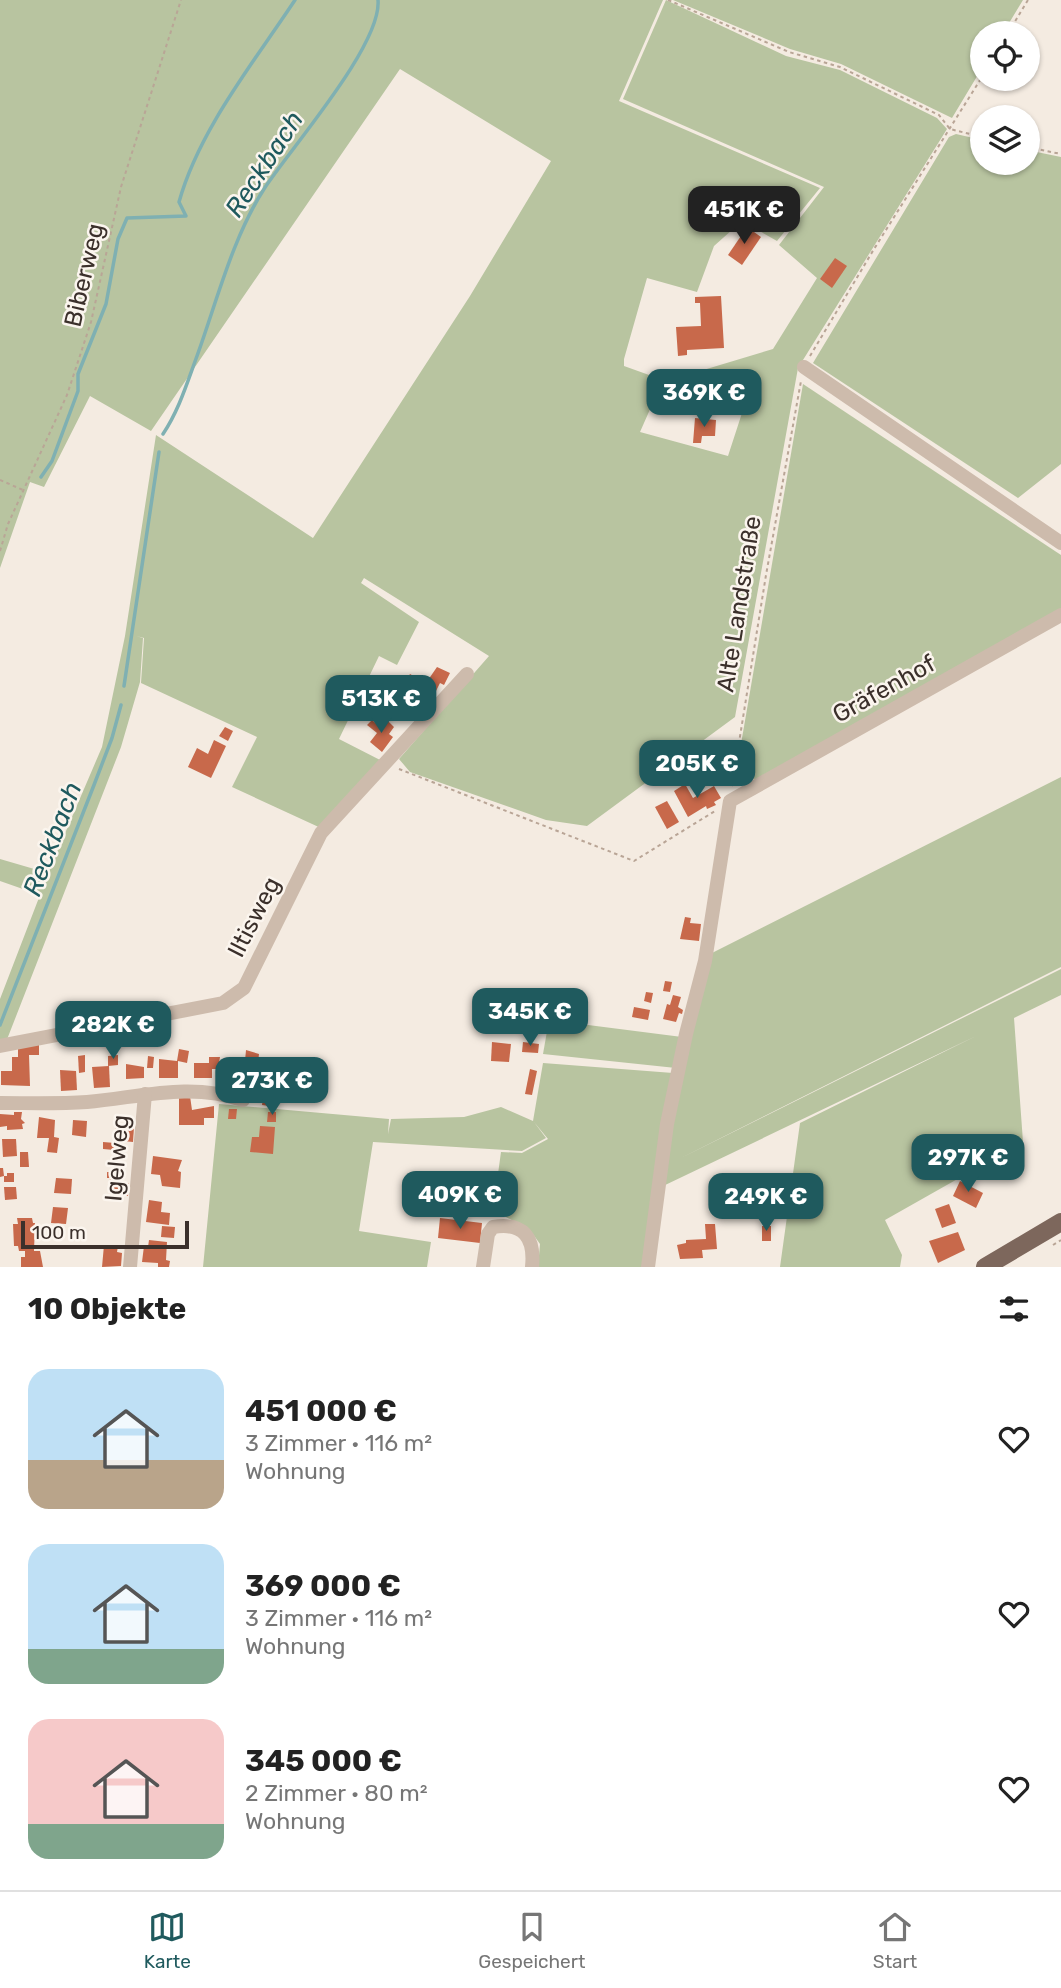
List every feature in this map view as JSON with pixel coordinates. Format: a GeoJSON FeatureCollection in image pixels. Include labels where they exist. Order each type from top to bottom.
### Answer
{"type":"FeatureCollection","features":[{"type":"Feature","properties":{"kind":"main road"},"geometry":{"type":"LineString","coordinates":[[985,1267],[1061,1222]]}},
{"type":"Feature","properties":{"kind":"street"},"geometry":{"type":"LineString","coordinates":[[804,367],[1061,543]]}},
{"type":"Feature","properties":{"kind":"street","name":"Gräfenhof"},"geometry":{"type":"LineString","coordinates":[[730,802],[1061,615]]}},
{"type":"Feature","properties":{"kind":"street","name":"Iltisweg"},"geometry":{"type":"LineString","coordinates":[[0,1046],[223,1003],[244,988],[321,833],[467,674]]}},
{"type":"Feature","properties":{"kind":"street"},"geometry":{"type":"LineString","coordinates":[[648,1267],[667,1124],[680,1058],[705,961],[730,802]]}},
{"type":"Feature","properties":{"kind":"street","name":"Igelweg"},"geometry":{"type":"LineString","coordinates":[[0,1103],[85,1102],[158,1091],[219,1092],[243,1100]]}},
{"type":"Feature","properties":{"kind":"street","name":"Igelweg"},"geometry":{"type":"LineString","coordinates":[[130,1267],[145,1094]]}},
{"type":"Feature","properties":{"kind":"street"},"geometry":{"type":"LineString","coordinates":[[483,1267],[488,1234],[493,1227],[505,1225],[517,1227],[526,1233],[532,1244],[532,1267]]}},
{"type":"Feature","properties":{"kind":"path","name":"Biberweg"},"geometry":{"type":"LineString","coordinates":[[0,551],[8,524],[67,396],[91,322],[121,187],[181,0]]}},
{"type":"Feature","properties":{"kind":"path"},"geometry":{"type":"LineString","coordinates":[[668,0],[789,52],[839,66],[939,115],[950,129],[970,134]]}},
{"type":"Feature","properties":{"kind":"path"},"geometry":{"type":"LineString","coordinates":[[1015,21],[1028,0]]}},
{"type":"Feature","properties":{"kind":"path","name":"Alte Landstraße"},"geometry":{"type":"LineString","coordinates":[[730,802],[766,575],[804,367],[873,249],[973,91]]}},
{"type":"Feature","properties":{"kind":"path"},"geometry":{"type":"LineString","coordinates":[[1040,150],[1061,154]]}},
{"type":"Feature","properties":{"kind":"path"},"geometry":{"type":"LineString","coordinates":[[0,480],[24,491]]}},
{"type":"Feature","properties":{"kind":"path"},"geometry":{"type":"LineString","coordinates":[[388,760],[402,771],[635,861],[730,802]]}},
{"type":"Feature","properties":{"kind":"green space"},"geometry":{"type":"Polygon","coordinates":[[[0,0],[663,0],[619,101],[820,188],[777,241],[742,221],[714,246],[697,292],[647,278],[624,366],[663,380],[640,432],[728,456],[742,413],[690,374],[773,349],[817,278],[779,245],[824,187],[623,99],[666,0],[786,56],[840,70],[937,118],[947,129],[798,368],[735,717],[587,826],[546,820],[410,772],[399,759],[489,656],[364,578],[361,583],[419,622],[397,665],[379,656],[339,739],[384,762],[323,829],[232,787],[257,737],[141,683],[144,638],[136,636],[143,638],[140,682],[121,747],[6,1042],[0,1043],[0,999],[40,895],[0,881],[0,859],[48,873],[102,747],[125,636],[156,435],[313,538],[470,296],[551,161],[400,69],[151,431],[90,396],[44,487],[30,482],[0,568],[0,0]]]}},
{"type":"Feature","properties":{"kind":"green space"},"geometry":{"type":"Polygon","coordinates":[[[673,0],[1023,0],[1010,21],[970,21],[970,88],[952,118],[841,64],[790,49],[673,0]]]}},
{"type":"Feature","properties":{"kind":"green space"},"geometry":{"type":"Polygon","coordinates":[[[956,134],[970,137],[970,175],[1040,175],[1040,153],[1061,157],[1061,464],[1018,498],[813,363],[949,137],[956,134]]]}},
{"type":"Feature","properties":{"kind":"green space"},"geometry":{"type":"Polygon","coordinates":[[[803,384],[1061,555],[1061,610],[758,780],[736,773],[803,384]]]}},
{"type":"Feature","properties":{"kind":"green space"},"geometry":{"type":"Polygon","coordinates":[[[1061,777],[1061,967],[681,1158],[1061,969],[1061,995],[1014,1018],[1023,1142],[885,1220],[902,1255],[900,1267],[780,1267],[800,1123],[976,1036],[661,1187],[710,954],[1061,777]]]}},
{"type":"Feature","properties":{"kind":"green space"},"geometry":{"type":"Polygon","coordinates":[[[549,1020],[682,1037],[676,1068],[543,1054],[549,1020]]]}},
{"type":"Feature","properties":{"kind":"green space"},"geometry":{"type":"Polygon","coordinates":[[[543,1063],[673,1073],[645,1267],[538,1267],[540,1244],[530,1230],[493,1210],[501,1152],[522,1153],[548,1139],[534,1122],[546,1138],[522,1151],[373,1142],[359,1231],[431,1242],[427,1267],[203,1267],[219,1104],[389,1119],[388,1134],[391,1119],[464,1117],[501,1107],[533,1121],[543,1063]]]}},
{"type":"Feature","properties":{"kind":"building"},"geometry":{"type":"Polygon","coordinates":[[[749,208],[756,214],[752,219],[745,213],[749,208]]]}},
{"type":"Feature","properties":{"kind":"building"},"geometry":{"type":"Polygon","coordinates":[[[747,227],[761,237],[742,265],[728,255],[747,227]]]}},
{"type":"Feature","properties":{"kind":"building"},"geometry":{"type":"Polygon","coordinates":[[[835,258],[847,266],[832,288],[820,279],[835,258]]]}},
{"type":"Feature","properties":{"kind":"building"},"geometry":{"type":"Polygon","coordinates":[[[721,296],[724,348],[687,350],[687,355],[678,356],[676,327],[701,326],[700,303],[695,303],[695,297],[721,296]]]}},
{"type":"Feature","properties":{"kind":"building"},"geometry":{"type":"Polygon","coordinates":[[[695,418],[716,420],[715,436],[702,436],[701,443],[693,443],[695,418]]]}},
{"type":"Feature","properties":{"kind":"building"},"geometry":{"type":"Polygon","coordinates":[[[437,667],[450,673],[444,685],[440,683],[428,707],[409,696],[399,713],[383,704],[392,688],[404,694],[410,684],[405,682],[410,674],[426,683],[437,667]]]}},
{"type":"Feature","properties":{"kind":"building"},"geometry":{"type":"Polygon","coordinates":[[[372,720],[381,728],[388,721],[394,727],[389,734],[393,737],[382,752],[370,742],[377,733],[367,725],[372,720]]]}},
{"type":"Feature","properties":{"kind":"building"},"geometry":{"type":"Polygon","coordinates":[[[225,727],[233,731],[228,741],[219,736],[225,727]]]}},
{"type":"Feature","properties":{"kind":"building"},"geometry":{"type":"Polygon","coordinates":[[[214,740],[226,746],[211,778],[188,767],[197,748],[208,754],[214,740]]]}},
{"type":"Feature","properties":{"kind":"building"},"geometry":{"type":"Polygon","coordinates":[[[685,784],[693,798],[714,786],[721,798],[714,802],[716,805],[707,809],[706,806],[688,817],[674,791],[685,784]]]}},
{"type":"Feature","properties":{"kind":"building"},"geometry":{"type":"Polygon","coordinates":[[[667,801],[679,822],[667,829],[655,807],[667,801]]]}},
{"type":"Feature","properties":{"kind":"building"},"geometry":{"type":"Polygon","coordinates":[[[685,917],[691,918],[690,923],[701,924],[699,941],[680,939],[685,917]]]}},
{"type":"Feature","properties":{"kind":"building"},"geometry":{"type":"Polygon","coordinates":[[[665,981],[672,982],[670,992],[663,991],[665,981]]]}},
{"type":"Feature","properties":{"kind":"building"},"geometry":{"type":"Polygon","coordinates":[[[646,992],[653,993],[651,1003],[644,1001],[646,992]]]}},
{"type":"Feature","properties":{"kind":"building"},"geometry":{"type":"Polygon","coordinates":[[[673,995],[681,997],[678,1007],[683,1010],[676,1022],[663,1019],[673,995]]]}},
{"type":"Feature","properties":{"kind":"building"},"geometry":{"type":"Polygon","coordinates":[[[634,1007],[650,1010],[648,1020],[632,1017],[634,1007]]]}},
{"type":"Feature","properties":{"kind":"building"},"geometry":{"type":"Polygon","coordinates":[[[492,1042],[511,1044],[509,1062],[491,1061],[492,1042]]]}},
{"type":"Feature","properties":{"kind":"building"},"geometry":{"type":"Polygon","coordinates":[[[523,1042],[539,1044],[538,1053],[522,1052],[523,1042]]]}},
{"type":"Feature","properties":{"kind":"building"},"geometry":{"type":"Polygon","coordinates":[[[39,1043],[39,1055],[29,1055],[30,1086],[1,1085],[1,1071],[12,1071],[12,1057],[18,1057],[18,1047],[39,1043]]]}},
{"type":"Feature","properties":{"kind":"building"},"geometry":{"type":"Polygon","coordinates":[[[179,1049],[189,1051],[187,1063],[178,1061],[178,1078],[159,1078],[159,1059],[177,1061],[179,1049]]]}},
{"type":"Feature","properties":{"kind":"building"},"geometry":{"type":"Polygon","coordinates":[[[246,1050],[259,1054],[258,1063],[245,1061],[246,1050]]]}},
{"type":"Feature","properties":{"kind":"building"},"geometry":{"type":"Polygon","coordinates":[[[85,1055],[85,1072],[79,1073],[78,1056],[85,1055]]]}},
{"type":"Feature","properties":{"kind":"building"},"geometry":{"type":"Polygon","coordinates":[[[118,1055],[118,1065],[108,1066],[108,1056],[118,1055]]]}},
{"type":"Feature","properties":{"kind":"building"},"geometry":{"type":"Polygon","coordinates":[[[148,1056],[154,1057],[153,1068],[147,1068],[148,1056]]]}},
{"type":"Feature","properties":{"kind":"building"},"geometry":{"type":"Polygon","coordinates":[[[209,1057],[220,1057],[218,1069],[212,1069],[212,1078],[194,1078],[194,1063],[209,1063],[209,1057]]]}},
{"type":"Feature","properties":{"kind":"building"},"geometry":{"type":"Polygon","coordinates":[[[126,1064],[144,1067],[144,1078],[126,1079],[126,1064]]]}},
{"type":"Feature","properties":{"kind":"building"},"geometry":{"type":"Polygon","coordinates":[[[231,1065],[248,1067],[246,1081],[229,1079],[231,1065]]]}},
{"type":"Feature","properties":{"kind":"building"},"geometry":{"type":"Polygon","coordinates":[[[109,1066],[110,1087],[94,1088],[92,1067],[109,1066]]]}},
{"type":"Feature","properties":{"kind":"building"},"geometry":{"type":"Polygon","coordinates":[[[530,1069],[537,1071],[532,1095],[525,1094],[530,1069]]]}},
{"type":"Feature","properties":{"kind":"building"},"geometry":{"type":"Polygon","coordinates":[[[60,1070],[76,1071],[77,1090],[61,1091],[60,1070]]]}},
{"type":"Feature","properties":{"kind":"building"},"geometry":{"type":"Polygon","coordinates":[[[257,1075],[263,1076],[262,1087],[256,1087],[257,1075]]]}},
{"type":"Feature","properties":{"kind":"building"},"geometry":{"type":"Polygon","coordinates":[[[264,1087],[278,1089],[276,1107],[262,1105],[264,1087]]]}},
{"type":"Feature","properties":{"kind":"building"},"geometry":{"type":"Polygon","coordinates":[[[179,1096],[190,1096],[192,1110],[214,1106],[214,1118],[204,1118],[204,1125],[179,1125],[179,1096]]]}},
{"type":"Feature","properties":{"kind":"building"},"geometry":{"type":"Polygon","coordinates":[[[229,1109],[237,1109],[236,1119],[228,1119],[229,1109]]]}},
{"type":"Feature","properties":{"kind":"building"},"geometry":{"type":"Polygon","coordinates":[[[14,1112],[22,1112],[21,1119],[25,1123],[22,1124],[23,1129],[7,1130],[7,1126],[0,1127],[0,1114],[14,1115],[14,1112]]]}},
{"type":"Feature","properties":{"kind":"building"},"geometry":{"type":"Polygon","coordinates":[[[268,1112],[276,1112],[276,1122],[267,1122],[268,1112]]]}},
{"type":"Feature","properties":{"kind":"building"},"geometry":{"type":"Polygon","coordinates":[[[39,1117],[55,1120],[54,1137],[59,1138],[57,1153],[47,1152],[49,1138],[37,1138],[39,1117]]]}},
{"type":"Feature","properties":{"kind":"building"},"geometry":{"type":"Polygon","coordinates":[[[73,1120],[87,1121],[86,1137],[72,1135],[73,1120]]]}},
{"type":"Feature","properties":{"kind":"building"},"geometry":{"type":"Polygon","coordinates":[[[116,1124],[134,1127],[133,1142],[114,1140],[116,1124]]]}},
{"type":"Feature","properties":{"kind":"building"},"geometry":{"type":"Polygon","coordinates":[[[260,1126],[275,1127],[273,1154],[250,1152],[252,1137],[259,1137],[260,1126]]]}},
{"type":"Feature","properties":{"kind":"building"},"geometry":{"type":"Polygon","coordinates":[[[2,1139],[16,1139],[17,1156],[3,1157],[2,1139]]]}},
{"type":"Feature","properties":{"kind":"building"},"geometry":{"type":"Polygon","coordinates":[[[103,1142],[115,1143],[114,1150],[103,1149],[103,1142]]]}},
{"type":"Feature","properties":{"kind":"building"},"geometry":{"type":"Polygon","coordinates":[[[20,1152],[28,1152],[29,1167],[20,1167],[20,1152]]]}},
{"type":"Feature","properties":{"kind":"building"},"geometry":{"type":"Polygon","coordinates":[[[153,1156],[182,1160],[178,1171],[181,1172],[180,1188],[162,1186],[160,1175],[151,1174],[153,1156]]]}},
{"type":"Feature","properties":{"kind":"building"},"geometry":{"type":"Polygon","coordinates":[[[107,1172],[117,1173],[116,1182],[129,1183],[128,1196],[109,1194],[110,1178],[107,1178],[107,1172]]]}},
{"type":"Feature","properties":{"kind":"building"},"geometry":{"type":"Polygon","coordinates":[[[14,1173],[14,1182],[4,1182],[4,1176],[14,1173]]]}},
{"type":"Feature","properties":{"kind":"building"},"geometry":{"type":"Polygon","coordinates":[[[56,1178],[72,1179],[71,1194],[54,1193],[56,1178]]]}},
{"type":"Feature","properties":{"kind":"building"},"geometry":{"type":"Polygon","coordinates":[[[960,1181],[983,1193],[976,1208],[953,1196],[960,1181]]]}},
{"type":"Feature","properties":{"kind":"building"},"geometry":{"type":"Polygon","coordinates":[[[4,1187],[16,1187],[17,1199],[5,1200],[4,1187]]]}},
{"type":"Feature","properties":{"kind":"building"},"geometry":{"type":"Polygon","coordinates":[[[149,1200],[162,1202],[161,1212],[170,1213],[169,1225],[146,1222],[149,1200]]]}},
{"type":"Feature","properties":{"kind":"building"},"geometry":{"type":"Polygon","coordinates":[[[949,1204],[956,1223],[942,1228],[935,1209],[949,1204]]]}},
{"type":"Feature","properties":{"kind":"building"},"geometry":{"type":"Polygon","coordinates":[[[53,1207],[68,1208],[66,1224],[51,1223],[53,1207]]]}},
{"type":"Feature","properties":{"kind":"building"},"geometry":{"type":"Polygon","coordinates":[[[17,1218],[32,1218],[35,1223],[34,1251],[40,1251],[43,1267],[21,1267],[21,1257],[25,1257],[25,1251],[19,1251],[18,1246],[14,1246],[13,1224],[18,1224],[17,1218]]]}},
{"type":"Feature","properties":{"kind":"building"},"geometry":{"type":"Polygon","coordinates":[[[440,1218],[482,1223],[480,1243],[438,1238],[440,1218]]]}},
{"type":"Feature","properties":{"kind":"building"},"geometry":{"type":"Polygon","coordinates":[[[705,1224],[715,1224],[717,1249],[702,1250],[703,1258],[680,1259],[677,1245],[686,1243],[686,1240],[706,1239],[705,1224]]]}},
{"type":"Feature","properties":{"kind":"building"},"geometry":{"type":"Polygon","coordinates":[[[162,1226],[175,1227],[174,1238],[161,1237],[162,1226]]]}},
{"type":"Feature","properties":{"kind":"building"},"geometry":{"type":"Polygon","coordinates":[[[762,1226],[771,1226],[771,1241],[762,1241],[762,1226]]]}},
{"type":"Feature","properties":{"kind":"building"},"geometry":{"type":"Polygon","coordinates":[[[958,1232],[965,1250],[938,1263],[929,1241],[958,1232]]]}},
{"type":"Feature","properties":{"kind":"building"},"geometry":{"type":"Polygon","coordinates":[[[149,1240],[167,1242],[166,1260],[170,1261],[169,1267],[142,1262],[144,1246],[148,1247],[149,1240]]]}},
{"type":"Feature","properties":{"kind":"building"},"geometry":{"type":"Polygon","coordinates":[[[104,1245],[118,1246],[117,1252],[122,1253],[121,1266],[102,1267],[104,1245]]]}},
{"type":"Feature","properties":{"kind":"waterway"},"geometry":{"type":"LineString","coordinates":[[41,477],[52,461],[78,391],[78,374],[106,304],[118,239],[127,218],[186,216],[179,202],[200,149],[229,97],[295,0]]}},
{"type":"Feature","properties":{"kind":"waterway","name":"Reckbach"},"geometry":{"type":"LineString","coordinates":[[163,434],[182,396],[243,228],[264,189],[351,69],[366,43],[375,19],[378,0]]}},
{"type":"Feature","properties":{"kind":"waterway","name":"Reckbach"},"geometry":{"type":"LineString","coordinates":[[124,686],[159,452]]}},
{"type":"Feature","properties":{"kind":"waterway","name":"Reckbach"},"geometry":{"type":"LineString","coordinates":[[0,1025],[112,738],[121,705]]}}]}
